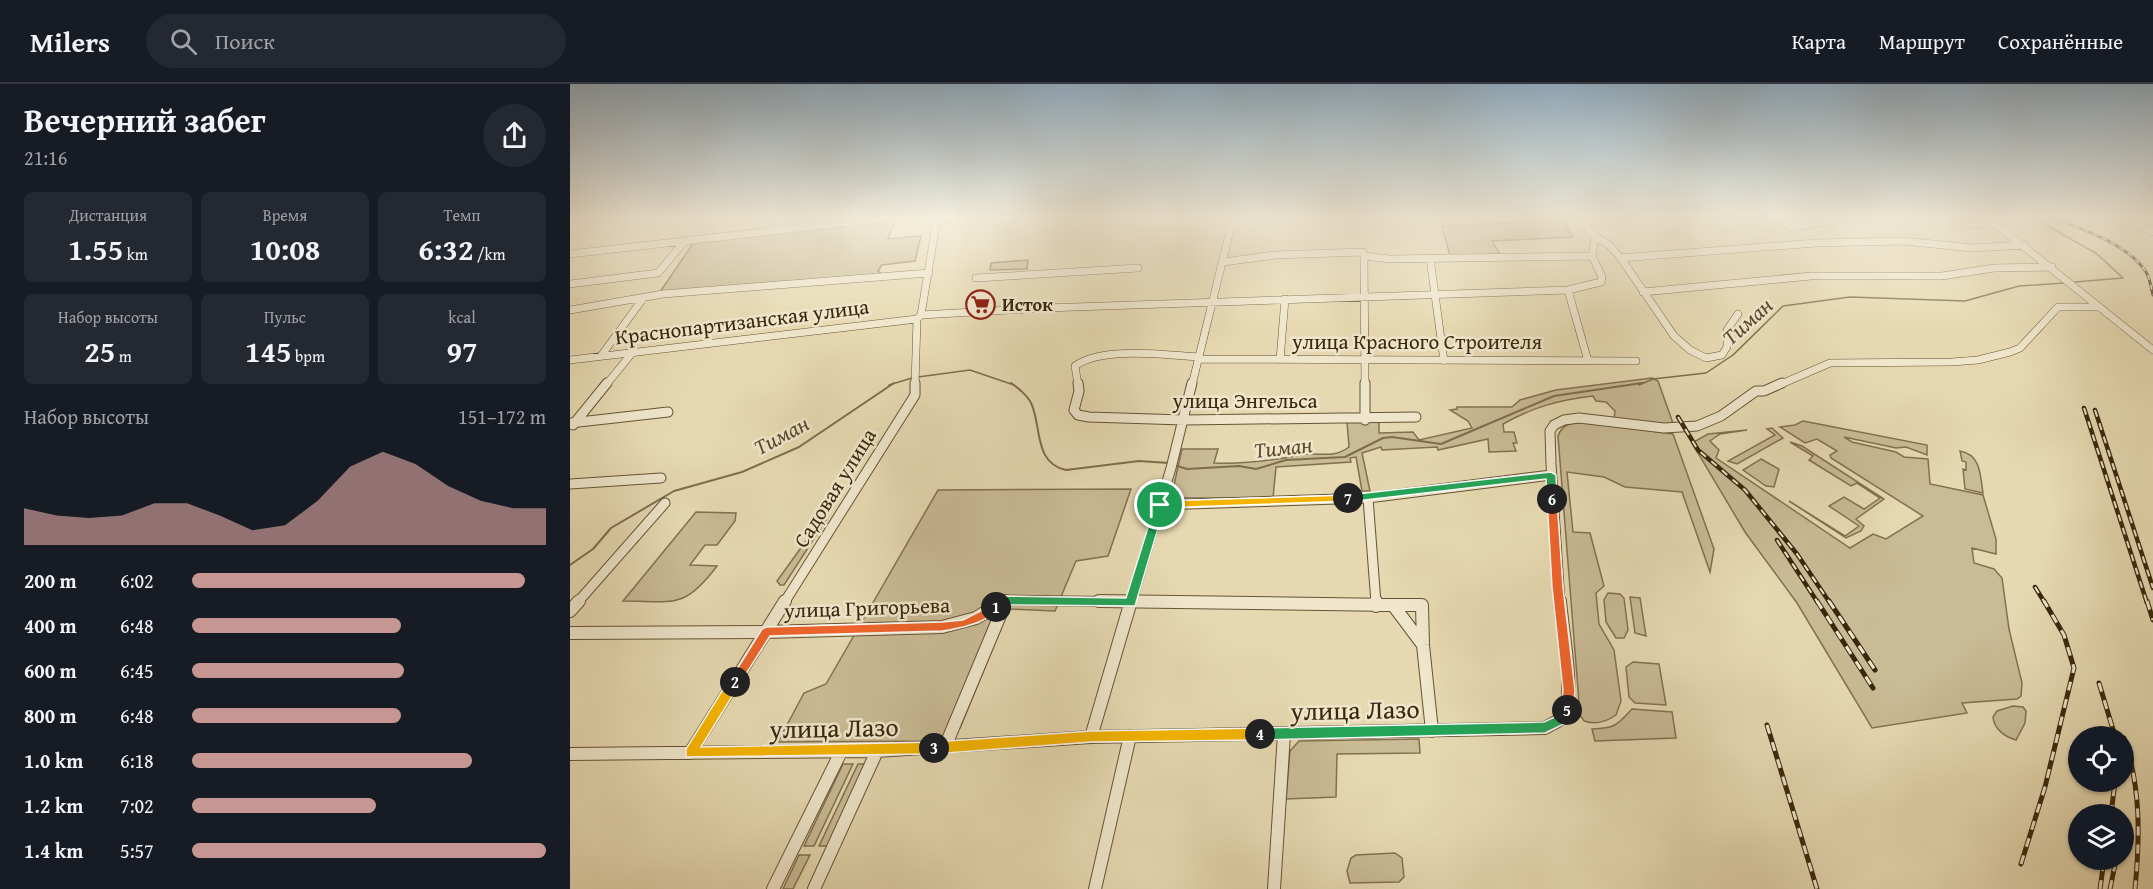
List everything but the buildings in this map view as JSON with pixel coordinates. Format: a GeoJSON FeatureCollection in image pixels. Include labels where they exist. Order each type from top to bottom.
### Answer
{"type":"FeatureCollection","features":[{"type":"Feature","properties":{"kind":"street"},"geometry":{"type":"LineString","coordinates":[[570,284],[658,273],[673,256]]}},
{"type":"Feature","properties":{"kind":"street","name":"Садовая улица"},"geometry":{"type":"LineString","coordinates":[[690,753],[915,395],[914,375],[919,317],[931,256]]}},
{"type":"Feature","properties":{"kind":"street"},"geometry":{"type":"LineString","coordinates":[[1091,737],[1171,468],[1224,256]]}},
{"type":"Feature","properties":{"kind":"street"},"geometry":{"type":"LineString","coordinates":[[1223,262],[1271,256]]}},
{"type":"Feature","properties":{"kind":"street"},"geometry":{"type":"LineString","coordinates":[[1365,420],[1364,256],[1390,259],[1592,256]]}},
{"type":"Feature","properties":{"kind":"street","name":"Краснопартизанская улица"},"geometry":{"type":"LineString","coordinates":[[570,360],[919,317],[1285,299],[1568,290],[1600,284],[1602,277],[1592,256]]}},
{"type":"Feature","properties":{"kind":"street"},"geometry":{"type":"LineString","coordinates":[[1652,256],[1620,258],[1652,310],[1681,342],[1703,357],[1713,358],[1722,355],[1727,346],[1727,330],[1738,314]]}},
{"type":"Feature","properties":{"kind":"street"},"geometry":{"type":"LineString","coordinates":[[2038,256],[2153,350]]}},
{"type":"Feature","properties":{"kind":"street"},"geometry":{"type":"LineString","coordinates":[[1430,258],[1437,295],[1443,361]]}},
{"type":"Feature","properties":{"kind":"street"},"geometry":{"type":"LineString","coordinates":[[1643,292],[1811,276],[1942,276],[1994,268],[2052,267]]}},
{"type":"Feature","properties":{"kind":"street"},"geometry":{"type":"LineString","coordinates":[[976,278],[1138,268]]}},
{"type":"Feature","properties":{"kind":"street"},"geometry":{"type":"LineString","coordinates":[[570,310],[642,300],[663,294],[841,278],[878,279],[929,273]]}},
{"type":"Feature","properties":{"kind":"street"},"geometry":{"type":"LineString","coordinates":[[1568,290],[1588,361]]}},
{"type":"Feature","properties":{"kind":"street"},"geometry":{"type":"LineString","coordinates":[[1280,360],[1285,299]]}},
{"type":"Feature","properties":{"kind":"street"},"geometry":{"type":"LineString","coordinates":[[601,356],[642,300]]}},
{"type":"Feature","properties":{"kind":"street"},"geometry":{"type":"LineString","coordinates":[[1160,505],[1368,498],[1551,475],[1550,431],[1560,421],[1578,419],[1678,428],[1698,426],[1716,421],[1756,391],[1764,391],[1830,363],[1978,360],[2019,348],[2058,308],[2098,307]]}},
{"type":"Feature","properties":{"kind":"street"},"geometry":{"type":"LineString","coordinates":[[572,425],[632,353]]}},
{"type":"Feature","properties":{"kind":"street","name":"улица Красного Строителя"},"geometry":{"type":"LineString","coordinates":[[1076,413],[1079,391],[1075,366],[1082,359],[1091,356],[1365,361],[1636,361]]}},
{"type":"Feature","properties":{"kind":"street"},"geometry":{"type":"LineString","coordinates":[[572,425],[668,412]]}},
{"type":"Feature","properties":{"kind":"street","name":"улица Энгельса"},"geometry":{"type":"LineString","coordinates":[[1076,413],[1089,417],[1184,420],[1365,420],[1416,417]]}},
{"type":"Feature","properties":{"kind":"street","name":"улица Лазо"},"geometry":{"type":"LineString","coordinates":[[570,754],[841,752],[1091,737],[1545,728],[1563,718],[1568,706],[1569,690],[1557,587],[1551,475]]}},
{"type":"Feature","properties":{"kind":"street"},"geometry":{"type":"LineString","coordinates":[[570,484],[661,478]]}},
{"type":"Feature","properties":{"kind":"street"},"geometry":{"type":"LineString","coordinates":[[1368,498],[1376,606]]}},
{"type":"Feature","properties":{"kind":"street"},"geometry":{"type":"LineString","coordinates":[[570,611],[665,503]]}},
{"type":"Feature","properties":{"kind":"street"},"geometry":{"type":"LineString","coordinates":[[945,747],[1006,600],[1422,605],[1423,645],[1432,731]]}},
{"type":"Feature","properties":{"kind":"street","name":"улица Григорьева"},"geometry":{"type":"LineString","coordinates":[[570,633],[766,632],[942,627],[964,624],[984,616],[1006,600]]}},
{"type":"Feature","properties":{"kind":"street"},"geometry":{"type":"LineString","coordinates":[[1393,605],[1423,645]]}},
{"type":"Feature","properties":{"kind":"street"},"geometry":{"type":"LineString","coordinates":[[1274,889],[1284,734]]}},
{"type":"Feature","properties":{"kind":"street"},"geometry":{"type":"LineString","coordinates":[[1095,889],[1130,736]]}},
{"type":"Feature","properties":{"kind":"street"},"geometry":{"type":"LineString","coordinates":[[814,889],[877,751]]}},
{"type":"Feature","properties":{"kind":"street"},"geometry":{"type":"LineString","coordinates":[[773,889],[841,752]]}},
{"type":"Feature","properties":{"kind":"shaded area"},"geometry":{"type":"Polygon","coordinates":[[[685,256],[916,256],[915,261],[882,265],[878,271],[882,274],[912,271],[912,274],[660,292],[685,256]]]}},
{"type":"Feature","properties":{"kind":"shaded area"},"geometry":{"type":"Polygon","coordinates":[[[1028,260],[1027,269],[990,270],[991,263],[1028,260]]]}},
{"type":"Feature","properties":{"kind":"shaded area"},"geometry":{"type":"Polygon","coordinates":[[[1652,378],[1658,381],[1674,426],[1614,419],[1615,411],[1606,402],[1596,401],[1593,396],[1557,402],[1503,424],[1504,432],[1514,432],[1517,443],[1513,443],[1516,451],[1489,452],[1488,439],[1438,450],[1437,447],[1382,450],[1381,447],[1362,453],[1370,491],[1362,491],[1356,457],[1350,458],[1351,462],[1276,467],[1273,498],[1171,498],[1182,449],[1218,449],[1214,463],[1257,462],[1307,454],[1331,454],[1349,447],[1347,422],[1379,422],[1379,433],[1413,432],[1419,440],[1472,428],[1468,421],[1450,410],[1457,409],[1457,407],[1512,407],[1520,400],[1556,390],[1652,378]]]}},
{"type":"Feature","properties":{"kind":"shaded area"},"geometry":{"type":"Polygon","coordinates":[[[1803,421],[1927,445],[1927,455],[1906,447],[1896,448],[1844,437],[1852,442],[1896,452],[1904,457],[1928,459],[1930,484],[1983,495],[1996,539],[1996,554],[1972,548],[1974,563],[1994,569],[2002,578],[2009,629],[2022,683],[2021,696],[2017,699],[1962,703],[1967,713],[1872,728],[1797,603],[1745,532],[1692,443],[1708,434],[1747,430],[1720,434],[1710,441],[1719,450],[1716,458],[1850,548],[1873,534],[1886,539],[1923,516],[1831,458],[1830,455],[1837,451],[1817,439],[1805,443],[1780,427],[1795,425],[1803,421]]]}},
{"type":"Feature","properties":{"kind":"shaded area"},"geometry":{"type":"Polygon","coordinates":[[[1589,422],[1673,434],[1714,549],[1710,572],[1682,492],[1625,487],[1604,477],[1567,472],[1573,532],[1590,533],[1604,586],[1596,593],[1599,624],[1614,650],[1621,701],[1616,715],[1596,723],[1584,721],[1580,715],[1558,436],[1567,425],[1589,422]]]}},
{"type":"Feature","properties":{"kind":"shaded area"},"geometry":{"type":"Polygon","coordinates":[[[1772,428],[1783,438],[1737,464],[1728,461],[1775,435],[1767,429],[1772,428]]]}},
{"type":"Feature","properties":{"kind":"shaded area"},"geometry":{"type":"Polygon","coordinates":[[[1790,442],[1802,446],[1884,499],[1856,519],[1864,526],[1861,531],[1846,538],[1789,501],[1845,536],[1859,526],[1829,506],[1844,497],[1864,509],[1880,498],[1857,483],[1851,486],[1809,460],[1813,456],[1790,442]]]}},
{"type":"Feature","properties":{"kind":"shaded area"},"geometry":{"type":"Polygon","coordinates":[[[1960,451],[1967,453],[1976,461],[1983,493],[1965,489],[1963,469],[1966,470],[1966,462],[1962,461],[1960,451]]]}},
{"type":"Feature","properties":{"kind":"shaded area"},"geometry":{"type":"Polygon","coordinates":[[[1761,459],[1779,469],[1774,487],[1766,486],[1743,470],[1761,459]]]}},
{"type":"Feature","properties":{"kind":"shaded area"},"geometry":{"type":"Polygon","coordinates":[[[1131,489],[1108,556],[1076,561],[1055,611],[1009,609],[960,728],[947,729],[942,741],[778,742],[804,693],[826,684],[938,490],[1131,489]]]}},
{"type":"Feature","properties":{"kind":"shaded area"},"geometry":{"type":"Polygon","coordinates":[[[696,512],[736,513],[735,521],[717,545],[705,545],[690,565],[717,566],[706,580],[696,590],[677,600],[623,601],[696,512]]]}},
{"type":"Feature","properties":{"kind":"shaded area"},"geometry":{"type":"Polygon","coordinates":[[[821,520],[826,520],[784,585],[780,585],[777,581],[821,520]]]}},
{"type":"Feature","properties":{"kind":"shaded area"},"geometry":{"type":"Polygon","coordinates":[[[1608,593],[1620,594],[1624,598],[1628,630],[1624,638],[1616,638],[1606,622],[1604,600],[1608,593]]]}},
{"type":"Feature","properties":{"kind":"shaded area"},"geometry":{"type":"Polygon","coordinates":[[[1630,597],[1640,598],[1646,636],[1635,633],[1630,597]]]}},
{"type":"Feature","properties":{"kind":"shaded area"},"geometry":{"type":"Polygon","coordinates":[[[1633,662],[1659,664],[1666,705],[1635,703],[1629,697],[1626,667],[1633,662]]]}},
{"type":"Feature","properties":{"kind":"shaded area"},"geometry":{"type":"Polygon","coordinates":[[[2013,706],[2023,707],[2026,711],[2025,723],[2016,740],[2001,732],[1995,725],[1993,717],[1997,711],[2013,706]]]}},
{"type":"Feature","properties":{"kind":"shaded area"},"geometry":{"type":"Polygon","coordinates":[[[1632,709],[1672,712],[1676,738],[1595,741],[1592,729],[1615,725],[1632,709]]]}},
{"type":"Feature","properties":{"kind":"shaded area"},"geometry":{"type":"Polygon","coordinates":[[[1419,739],[1420,753],[1337,754],[1336,797],[1286,799],[1290,751],[1299,741],[1419,739]]]}},
{"type":"Feature","properties":{"kind":"shaded area"},"geometry":{"type":"Polygon","coordinates":[[[843,764],[853,764],[814,846],[804,846],[843,764]]]}},
{"type":"Feature","properties":{"kind":"shaded area"},"geometry":{"type":"Polygon","coordinates":[[[858,764],[869,764],[831,846],[819,846],[858,764]]]}},
{"type":"Feature","properties":{"kind":"shaded area"},"geometry":{"type":"Polygon","coordinates":[[[1395,853],[1402,858],[1404,877],[1399,882],[1350,883],[1347,871],[1351,858],[1356,855],[1395,853]]]}},
{"type":"Feature","properties":{"kind":"shaded area"},"geometry":{"type":"Polygon","coordinates":[[[799,855],[810,855],[793,889],[783,889],[799,855]]]}},
{"type":"Feature","properties":{"kind":"waterway","name":"Тиман"},"geometry":{"type":"LineString","coordinates":[[2075,282],[2123,278],[2099,256]]}},
{"type":"Feature","properties":{"kind":"waterway","name":"Тиман"},"geometry":{"type":"LineString","coordinates":[[1639,385],[1653,379],[1706,373],[1733,355],[1783,306],[1850,297],[1965,301],[2019,286],[2064,283]]}},
{"type":"Feature","properties":{"kind":"waterway","name":"Тиман"},"geometry":{"type":"LineString","coordinates":[[918,377],[970,370],[1013,385]]}},
{"type":"Feature","properties":{"kind":"waterway","name":"Тиман"},"geometry":{"type":"LineString","coordinates":[[893,384],[912,378]]}},
{"type":"Feature","properties":{"kind":"waterway","name":"Тиман"},"geometry":{"type":"LineString","coordinates":[[1174,465],[1187,469],[1239,466],[1256,469],[1286,460],[1345,457],[1383,438],[1392,437],[1441,444],[1554,396],[1642,383]]}},
{"type":"Feature","properties":{"kind":"waterway","name":"Тиман"},"geometry":{"type":"LineString","coordinates":[[570,565],[593,549],[611,528],[674,491],[742,472],[799,447],[893,384]]}},
{"type":"Feature","properties":{"kind":"waterway","name":"Тиман"},"geometry":{"type":"LineString","coordinates":[[1013,385],[1031,403],[1043,452],[1055,466],[1066,470],[1139,461],[1169,463]]}},
{"type":"Feature","properties":{"kind":"railway"},"geometry":{"type":"LineString","coordinates":[[2130,256],[2146,272],[2153,295]]}},
{"type":"Feature","properties":{"kind":"railway"},"geometry":{"type":"LineString","coordinates":[[2084,408],[2147,603]]}},
{"type":"Feature","properties":{"kind":"railway"},"geometry":{"type":"LineString","coordinates":[[2095,410],[2153,588]]}},
{"type":"Feature","properties":{"kind":"railway"},"geometry":{"type":"LineString","coordinates":[[1678,417],[1698,450],[1745,490],[1797,554],[1830,603]]}},
{"type":"Feature","properties":{"kind":"railway"},"geometry":{"type":"LineString","coordinates":[[1777,540],[1818,603]]}},
{"type":"Feature","properties":{"kind":"railway"},"geometry":{"type":"LineString","coordinates":[[2035,587],[2045,603]]}},
{"type":"Feature","properties":{"kind":"railway"},"geometry":{"type":"LineString","coordinates":[[1817,601],[1873,688]]}},
{"type":"Feature","properties":{"kind":"railway"},"geometry":{"type":"LineString","coordinates":[[1829,601],[1875,670]]}},
{"type":"Feature","properties":{"kind":"railway"},"geometry":{"type":"LineString","coordinates":[[2021,864],[2045,787],[2074,668],[2064,635],[2044,601]]}},
{"type":"Feature","properties":{"kind":"railway"},"geometry":{"type":"LineString","coordinates":[[2147,601],[2153,620]]}},
{"type":"Feature","properties":{"kind":"railway"},"geometry":{"type":"LineString","coordinates":[[2099,683],[2112,726]]}},
{"type":"Feature","properties":{"kind":"railway"},"geometry":{"type":"LineString","coordinates":[[1767,725],[1817,889]]}},
{"type":"Feature","properties":{"kind":"railway"},"geometry":{"type":"LineString","coordinates":[[2134,775],[2138,813],[2135,889]]}},
{"type":"Feature","properties":{"kind":"railway"},"geometry":{"type":"LineString","coordinates":[[2112,804],[2114,792]]}},
{"type":"Feature","properties":{"kind":"railway"},"geometry":{"type":"LineString","coordinates":[[2100,889],[2103,870]]}},
{"type":"Feature","properties":{"kind":"railway"},"geometry":{"type":"LineString","coordinates":[[2110,889],[2114,870]]}},
{"type":"Feature","properties":{"kind":"place","name":"Исток"},"geometry":{"type":"Point","coordinates":[981,305]}},
{"type":"Feature","properties":{"kind":"route"},"geometry":{"type":"LineString","coordinates":[[1551,475],[1557,587],[1569,690],[1568,706],[1563,718],[1545,728],[1091,737],[877,751],[690,753],[766,632],[942,627],[964,624],[984,616],[1006,600],[1131,603],[1160,505],[1368,498],[1551,475]]}}]}
